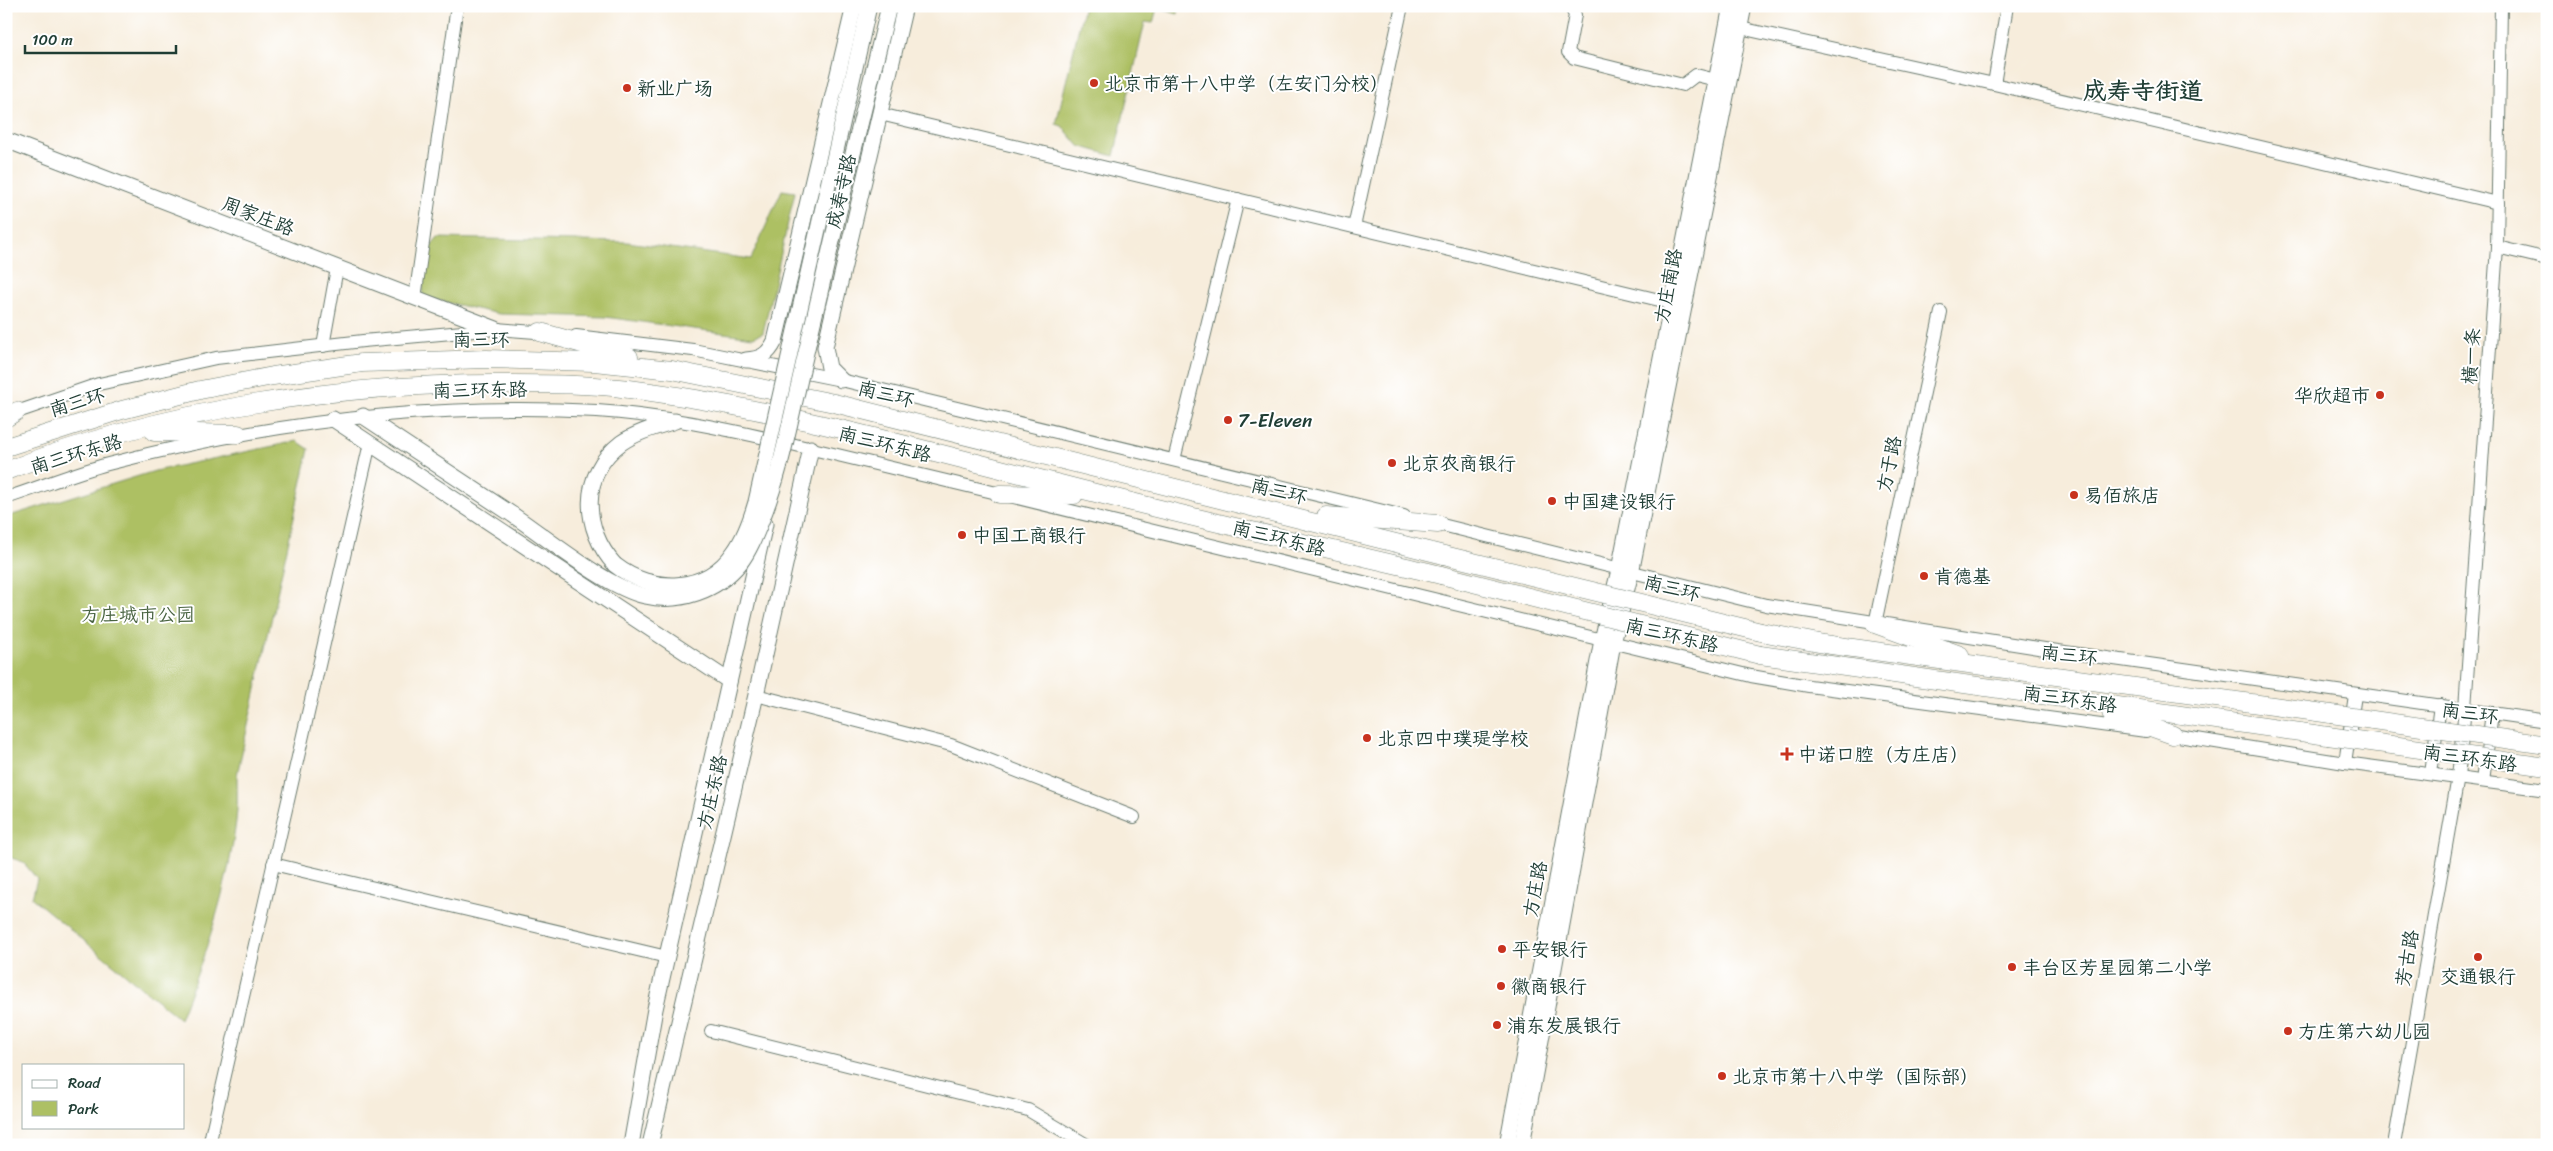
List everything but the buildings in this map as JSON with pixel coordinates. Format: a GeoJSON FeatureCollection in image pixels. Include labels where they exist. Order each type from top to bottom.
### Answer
{"type":"FeatureCollection","features":[{"type":"Feature","properties":{"kind":"highway"},"geometry":{"type":"LineString","coordinates":[[540,332],[672,370]]}},
{"type":"Feature","properties":{"kind":"highway","name":"南三环"},"geometry":{"type":"LineString","coordinates":[[6,447],[122,410],[200,390],[272,376],[362,363],[486,359],[594,362],[672,370],[834,403],[1761,632],[1824,644],[2547,745]]}},
{"type":"Feature","properties":{"kind":"highway"},"geometry":{"type":"LineString","coordinates":[[129,432],[276,401],[442,384],[578,385],[626,389],[757,409],[1104,496],[1441,575],[1760,655],[2547,766]]}},
{"type":"Feature","properties":{"kind":"highway"},"geometry":{"type":"LineString","coordinates":[[129,432],[238,434]]}},
{"type":"Feature","properties":{"kind":"highway","name":"南三环东路"},"geometry":{"type":"LineString","coordinates":[[6,471],[32,461],[129,432]]}},
{"type":"Feature","properties":{"kind":"highway"},"geometry":{"type":"LineString","coordinates":[[999,494],[1104,496]]}},
{"type":"Feature","properties":{"kind":"highway"},"geometry":{"type":"LineString","coordinates":[[1281,513],[1438,524]]}},
{"type":"Feature","properties":{"kind":"highway"},"geometry":{"type":"LineString","coordinates":[[1875,624],[1994,667]]}},
{"type":"Feature","properties":{"kind":"highway"},"geometry":{"type":"LineString","coordinates":[[2075,700],[2173,735]]}},
{"type":"Feature","properties":{"kind":"main road","name":"成寿寺路"},"geometry":{"type":"LineString","coordinates":[[746,360],[766,355],[775,341],[854,6]]}},
{"type":"Feature","properties":{"kind":"main road"},"geometry":{"type":"LineString","coordinates":[[675,421],[646,430],[621,443],[610,453],[596,475],[591,491],[591,520],[600,546],[615,565],[633,578],[669,586],[700,580],[716,571],[725,563],[740,542],[756,502],[869,6]]}},
{"type":"Feature","properties":{"kind":"main road"},"geometry":{"type":"LineString","coordinates":[[645,1145],[653,1063],[763,567],[777,481],[840,207],[889,6]]}},
{"type":"Feature","properties":{"kind":"main road","name":"成寿寺路"},"geometry":{"type":"LineString","coordinates":[[841,380],[829,368],[826,347],[905,6]]}},
{"type":"Feature","properties":{"kind":"main road","name":"方庄南路"},"geometry":{"type":"LineString","coordinates":[[1625,572],[1672,303],[1731,6]]}},
{"type":"Feature","properties":{"kind":"main road","name":"方庄南路"},"geometry":{"type":"LineString","coordinates":[[1625,572],[1744,6]]}},
{"type":"Feature","properties":{"kind":"main road","name":"周家庄路"},"geometry":{"type":"LineString","coordinates":[[6,140],[496,329]]}},
{"type":"Feature","properties":{"kind":"main road"},"geometry":{"type":"LineString","coordinates":[[801,232],[806,250],[820,259],[838,257],[850,243]]}},
{"type":"Feature","properties":{"kind":"main road"},"geometry":{"type":"LineString","coordinates":[[363,416],[620,586],[644,596],[671,598],[698,593],[710,588],[732,572],[748,551],[777,481]]}},
{"type":"Feature","properties":{"kind":"main road"},"geometry":{"type":"LineString","coordinates":[[334,419],[729,680]]}},
{"type":"Feature","properties":{"kind":"main road"},"geometry":{"type":"LineString","coordinates":[[630,1145],[667,957],[783,442]]}},
{"type":"Feature","properties":{"kind":"main road","name":"方庄东路"},"geometry":{"type":"LineString","coordinates":[[650,1145],[756,695],[811,448]]}},
{"type":"Feature","properties":{"kind":"main road"},"geometry":{"type":"LineString","coordinates":[[1608,642],[1625,572]]}},
{"type":"Feature","properties":{"kind":"main road","name":"方庄路"},"geometry":{"type":"LineString","coordinates":[[1507,1145],[1608,642]]}},
{"type":"Feature","properties":{"kind":"main road","name":"方庄路"},"geometry":{"type":"LineString","coordinates":[[1522,1145],[1608,642]]}},
{"type":"Feature","properties":{"kind":"street"},"geometry":{"type":"LineString","coordinates":[[415,298],[457,6]]}},
{"type":"Feature","properties":{"kind":"street"},"geometry":{"type":"LineString","coordinates":[[1354,227],[1402,6]]}},
{"type":"Feature","properties":{"kind":"street"},"geometry":{"type":"LineString","coordinates":[[1570,6],[1575,15],[1568,52],[1574,58],[1683,85],[1696,75],[1716,80]]}},
{"type":"Feature","properties":{"kind":"street"},"geometry":{"type":"LineString","coordinates":[[1994,84],[2007,6]]}},
{"type":"Feature","properties":{"kind":"street","name":"横一条"},"geometry":{"type":"LineString","coordinates":[[2458,777],[2466,708],[2497,247],[2501,6]]}},
{"type":"Feature","properties":{"kind":"street"},"geometry":{"type":"LineString","coordinates":[[1740,28],[1994,84],[2498,203]]}},
{"type":"Feature","properties":{"kind":"street"},"geometry":{"type":"LineString","coordinates":[[880,114],[1672,303]]}},
{"type":"Feature","properties":{"kind":"street"},"geometry":{"type":"LineString","coordinates":[[1174,460],[1238,199]]}},
{"type":"Feature","properties":{"kind":"street"},"geometry":{"type":"LineString","coordinates":[[2497,247],[2547,259]]}},
{"type":"Feature","properties":{"kind":"street"},"geometry":{"type":"LineString","coordinates":[[323,346],[337,268]]}},
{"type":"Feature","properties":{"kind":"street","name":"方于路"},"geometry":{"type":"LineString","coordinates":[[1875,624],[1940,312]]}},
{"type":"Feature","properties":{"kind":"street"},"geometry":{"type":"LineString","coordinates":[[10,415],[99,384],[216,358],[496,329],[646,343],[746,360],[841,380],[1438,524],[1766,606],[1875,624],[2547,721]]}},
{"type":"Feature","properties":{"kind":"street","name":"南三环东路"},"geometry":{"type":"LineString","coordinates":[[6,498],[105,465],[238,434],[334,419],[494,408],[599,412],[675,421],[811,448],[1225,546],[1751,676],[1809,686],[2173,735],[2345,763],[2547,790]]}},
{"type":"Feature","properties":{"kind":"street"},"geometry":{"type":"LineString","coordinates":[[209,1145],[370,443]]}},
{"type":"Feature","properties":{"kind":"street"},"geometry":{"type":"LineString","coordinates":[[2345,763],[2355,694]]}},
{"type":"Feature","properties":{"kind":"street"},"geometry":{"type":"LineString","coordinates":[[756,695],[951,745],[1134,817]]}},
{"type":"Feature","properties":{"kind":"street"},"geometry":{"type":"LineString","coordinates":[[2431,774],[2440,705]]}},
{"type":"Feature","properties":{"kind":"street"},"geometry":{"type":"LineString","coordinates":[[2483,781],[2492,712]]}},
{"type":"Feature","properties":{"kind":"street","name":"芳古路"},"geometry":{"type":"LineString","coordinates":[[2394,1145],[2458,777]]}},
{"type":"Feature","properties":{"kind":"street"},"geometry":{"type":"LineString","coordinates":[[273,864],[667,957]]}},
{"type":"Feature","properties":{"kind":"street"},"geometry":{"type":"LineString","coordinates":[[711,1031],[1028,1110],[1087,1145]]}},
{"type":"Feature","properties":{"kind":"green space","name":"北京市第十八中学（左安门分校）"},"geometry":{"type":"Polygon","coordinates":[[[1084,6],[1179,6],[1178,14],[1157,8],[1153,23],[1145,22],[1114,156],[1079,146],[1062,126],[1056,124],[1084,6]]]}},
{"type":"Feature","properties":{"kind":"green space"},"geometry":{"type":"Polygon","coordinates":[[[782,190],[795,192],[763,333],[753,337],[605,317],[499,314],[422,297],[427,251],[438,238],[627,242],[751,259],[782,190]]]}},
{"type":"Feature","properties":{"kind":"green space","name":"方庄城市公园"},"geometry":{"type":"Polygon","coordinates":[[[297,441],[309,449],[237,775],[237,815],[227,872],[207,947],[180,1019],[32,898],[37,879],[23,862],[6,856],[6,517],[155,471],[297,441]]]}},
{"type":"Feature","properties":{"kind":"place","name":"北京市第十八中学（左安门分校）"},"geometry":{"type":"Point","coordinates":[1094,83]}},
{"type":"Feature","properties":{"kind":"place","name":"新业广场"},"geometry":{"type":"Point","coordinates":[627,88]}},
{"type":"Feature","properties":{"kind":"place","name":"华欣超市"},"geometry":{"type":"Point","coordinates":[2380,395]}},
{"type":"Feature","properties":{"kind":"place","name":"7-Eleven"},"geometry":{"type":"Point","coordinates":[1228,420]}},
{"type":"Feature","properties":{"kind":"place","name":"北京农商银行"},"geometry":{"type":"Point","coordinates":[1392,463]}},
{"type":"Feature","properties":{"kind":"place","name":"易佰旅店"},"geometry":{"type":"Point","coordinates":[2074,495]}},
{"type":"Feature","properties":{"kind":"place","name":"中国建设银行"},"geometry":{"type":"Point","coordinates":[1552,501]}},
{"type":"Feature","properties":{"kind":"place","name":"中国工商银行"},"geometry":{"type":"Point","coordinates":[962,535]}},
{"type":"Feature","properties":{"kind":"place","name":"肯德基"},"geometry":{"type":"Point","coordinates":[1924,576]}},
{"type":"Feature","properties":{"kind":"place","name":"北京四中璞瑅学校"},"geometry":{"type":"Point","coordinates":[1367,738]}},
{"type":"Feature","properties":{"kind":"place","name":"中诺口腔（方庄店）"},"geometry":{"type":"Point","coordinates":[1787,754]}},
{"type":"Feature","properties":{"kind":"place","name":"平安银行"},"geometry":{"type":"Point","coordinates":[1502,949]}},
{"type":"Feature","properties":{"kind":"place","name":"交通银行"},"geometry":{"type":"Point","coordinates":[2478,957]}},
{"type":"Feature","properties":{"kind":"place","name":"丰台区芳星园第二小学"},"geometry":{"type":"Point","coordinates":[2012,967]}},
{"type":"Feature","properties":{"kind":"place","name":"徽商银行"},"geometry":{"type":"Point","coordinates":[1501,986]}},
{"type":"Feature","properties":{"kind":"place","name":"浦东发展银行"},"geometry":{"type":"Point","coordinates":[1497,1025]}},
{"type":"Feature","properties":{"kind":"place","name":"方庄第六幼儿园"},"geometry":{"type":"Point","coordinates":[2288,1031]}},
{"type":"Feature","properties":{"kind":"place","name":"北京市第十八中学（国际部）"},"geometry":{"type":"Point","coordinates":[1722,1076]}},
{"type":"Feature","properties":{"kind":"district","name":"成寿寺街道"},"geometry":{"type":"Point","coordinates":[2143,91]}}]}
